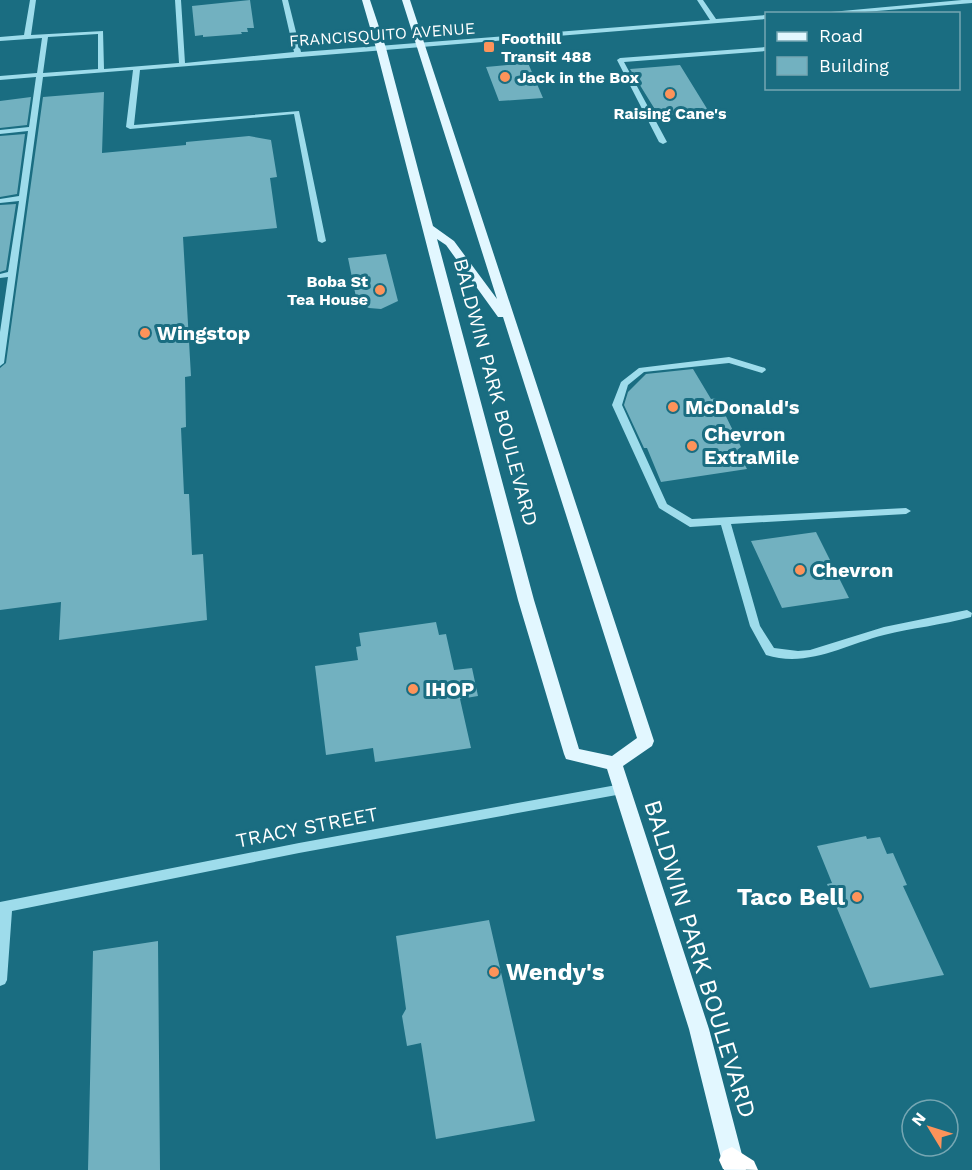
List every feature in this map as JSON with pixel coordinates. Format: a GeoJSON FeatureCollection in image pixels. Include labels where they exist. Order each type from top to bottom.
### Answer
{"type":"FeatureCollection","features":[{"type":"Feature","properties":{"kind":"main road","name":"BALDWIN PARK BOULEVARD"},"geometry":{"type":"LineString","coordinates":[[366,0],[381,48],[526,600],[572,754],[614,763],[646,741],[406,0]]}},
{"type":"Feature","properties":{"kind":"main road"},"geometry":{"type":"LineString","coordinates":[[429,228],[450,243],[511,326]]}},
{"type":"Feature","properties":{"kind":"main road","name":"BALDWIN PARK BOULEVARD"},"geometry":{"type":"LineString","coordinates":[[614,763],[699,1029],[737,1167]]}},
{"type":"Feature","properties":{"kind":"street"},"geometry":{"type":"LineString","coordinates":[[27,37],[33,0]]}},
{"type":"Feature","properties":{"kind":"street"},"geometry":{"type":"LineString","coordinates":[[178,0],[182,65]]}},
{"type":"Feature","properties":{"kind":"street"},"geometry":{"type":"LineString","coordinates":[[285,0],[298,54]]}},
{"type":"Feature","properties":{"kind":"street"},"geometry":{"type":"LineString","coordinates":[[700,0],[714,21]]}},
{"type":"Feature","properties":{"kind":"street"},"geometry":{"type":"LineString","coordinates":[[866,0],[873,9]]}},
{"type":"Feature","properties":{"kind":"street"},"geometry":{"type":"LineString","coordinates":[[836,12],[972,1]]}},
{"type":"Feature","properties":{"kind":"street","name":"FRANCISQUITO AVENUE"},"geometry":{"type":"LineString","coordinates":[[0,78],[765,17]]}},
{"type":"Feature","properties":{"kind":"street"},"geometry":{"type":"LineString","coordinates":[[0,39],[101,32],[101,70]]}},
{"type":"Feature","properties":{"kind":"street"},"geometry":{"type":"LineString","coordinates":[[0,363],[45,36]]}},
{"type":"Feature","properties":{"kind":"street"},"geometry":{"type":"LineString","coordinates":[[663,142],[620,60],[765,49]]}},
{"type":"Feature","properties":{"kind":"street"},"geometry":{"type":"LineString","coordinates":[[137,68],[130,127],[297,111],[322,241]]}},
{"type":"Feature","properties":{"kind":"street"},"geometry":{"type":"LineString","coordinates":[[0,132],[32,129]]}},
{"type":"Feature","properties":{"kind":"street"},"geometry":{"type":"LineString","coordinates":[[0,201],[23,198]]}},
{"type":"Feature","properties":{"kind":"street"},"geometry":{"type":"LineString","coordinates":[[0,276],[12,274]]}},
{"type":"Feature","properties":{"kind":"street"},"geometry":{"type":"LineString","coordinates":[[762,370],[729,360],[642,370],[624,384],[617,405],[663,506],[690,523],[906,511]]}},
{"type":"Feature","properties":{"kind":"street"},"geometry":{"type":"LineString","coordinates":[[725,522],[756,626],[770,652],[790,658],[831,650],[872,634],[967,614]]}},
{"type":"Feature","properties":{"kind":"street","name":"TRACY STREET"},"geometry":{"type":"LineString","coordinates":[[3,907],[299,848],[622,789]]}},
{"type":"Feature","properties":{"kind":"street"},"geometry":{"type":"LineString","coordinates":[[0,980],[3,907]]}},
{"type":"Feature","properties":{"kind":"building"},"geometry":{"type":"Polygon","coordinates":[[[250,0],[254,28],[247,28],[248,32],[195,36],[192,6],[250,0]]]}},
{"type":"Feature","properties":{"kind":"building"},"geometry":{"type":"Polygon","coordinates":[[[528,63],[543,98],[499,101],[486,67],[528,63]]]}},
{"type":"Feature","properties":{"kind":"building"},"geometry":{"type":"Polygon","coordinates":[[[680,65],[709,112],[659,116],[630,69],[680,65]]]}},
{"type":"Feature","properties":{"kind":"building"},"geometry":{"type":"Polygon","coordinates":[[[104,92],[102,153],[249,136],[271,140],[277,177],[270,178],[277,228],[183,237],[191,376],[185,377],[186,427],[181,428],[184,494],[189,494],[192,555],[203,554],[207,620],[59,640],[61,602],[0,610],[0,368],[6,363],[43,97],[104,92]]]}},
{"type":"Feature","properties":{"kind":"building"},"geometry":{"type":"Polygon","coordinates":[[[31,97],[27,125],[0,128],[0,101],[31,97]]]}},
{"type":"Feature","properties":{"kind":"building"},"geometry":{"type":"Polygon","coordinates":[[[25,134],[17,194],[0,197],[0,136],[25,134]]]}},
{"type":"Feature","properties":{"kind":"building"},"geometry":{"type":"Polygon","coordinates":[[[16,204],[6,270],[0,272],[0,205],[16,204]]]}},
{"type":"Feature","properties":{"kind":"building"},"geometry":{"type":"Polygon","coordinates":[[[386,254],[398,301],[381,309],[369,308],[357,302],[348,258],[386,254]]]}},
{"type":"Feature","properties":{"kind":"building"},"geometry":{"type":"Polygon","coordinates":[[[693,369],[711,399],[717,398],[741,447],[737,450],[747,469],[661,482],[647,448],[644,448],[624,405],[628,392],[646,374],[693,369]]]}},
{"type":"Feature","properties":{"kind":"building","name":"Chevron"},"geometry":{"type":"Polygon","coordinates":[[[816,532],[849,598],[782,608],[751,541],[816,532]]]}},
{"type":"Feature","properties":{"kind":"building"},"geometry":{"type":"Polygon","coordinates":[[[436,622],[439,635],[446,634],[454,670],[472,668],[478,696],[460,699],[471,748],[375,762],[373,748],[326,755],[315,666],[358,660],[356,647],[361,646],[359,633],[436,622]]]}},
{"type":"Feature","properties":{"kind":"building"},"geometry":{"type":"Polygon","coordinates":[[[866,836],[867,839],[880,837],[887,854],[893,853],[907,885],[903,886],[944,975],[870,988],[827,884],[832,883],[817,846],[866,836]]]}},
{"type":"Feature","properties":{"kind":"building"},"geometry":{"type":"Polygon","coordinates":[[[489,920],[535,1121],[436,1139],[421,1043],[407,1046],[402,1016],[406,1009],[396,936],[489,920]]]}},
{"type":"Feature","properties":{"kind":"building"},"geometry":{"type":"Polygon","coordinates":[[[158,941],[160,1170],[88,1170],[93,951],[158,941]]]}},
{"type":"Feature","properties":{"kind":"place","name":"Foothill Transit 488"},"geometry":{"type":"Point","coordinates":[489,47]}},
{"type":"Feature","properties":{"kind":"place","name":"Jack in the Box"},"geometry":{"type":"Point","coordinates":[505,77]}},
{"type":"Feature","properties":{"kind":"place","name":"Raising Cane's"},"geometry":{"type":"Point","coordinates":[670,94]}},
{"type":"Feature","properties":{"kind":"place","name":"Boba St Tea House"},"geometry":{"type":"Point","coordinates":[380,290]}},
{"type":"Feature","properties":{"kind":"place","name":"Wingstop"},"geometry":{"type":"Point","coordinates":[145,333]}},
{"type":"Feature","properties":{"kind":"place","name":"McDonald's"},"geometry":{"type":"Point","coordinates":[673,407]}},
{"type":"Feature","properties":{"kind":"place","name":"Chevron ExtraMile"},"geometry":{"type":"Point","coordinates":[692,446]}},
{"type":"Feature","properties":{"kind":"place","name":"Chevron"},"geometry":{"type":"Point","coordinates":[800,570]}},
{"type":"Feature","properties":{"kind":"place","name":"IHOP"},"geometry":{"type":"Point","coordinates":[413,689]}},
{"type":"Feature","properties":{"kind":"place","name":"Taco Bell"},"geometry":{"type":"Point","coordinates":[857,897]}},
{"type":"Feature","properties":{"kind":"place","name":"Wendy's"},"geometry":{"type":"Point","coordinates":[494,972]}}]}
